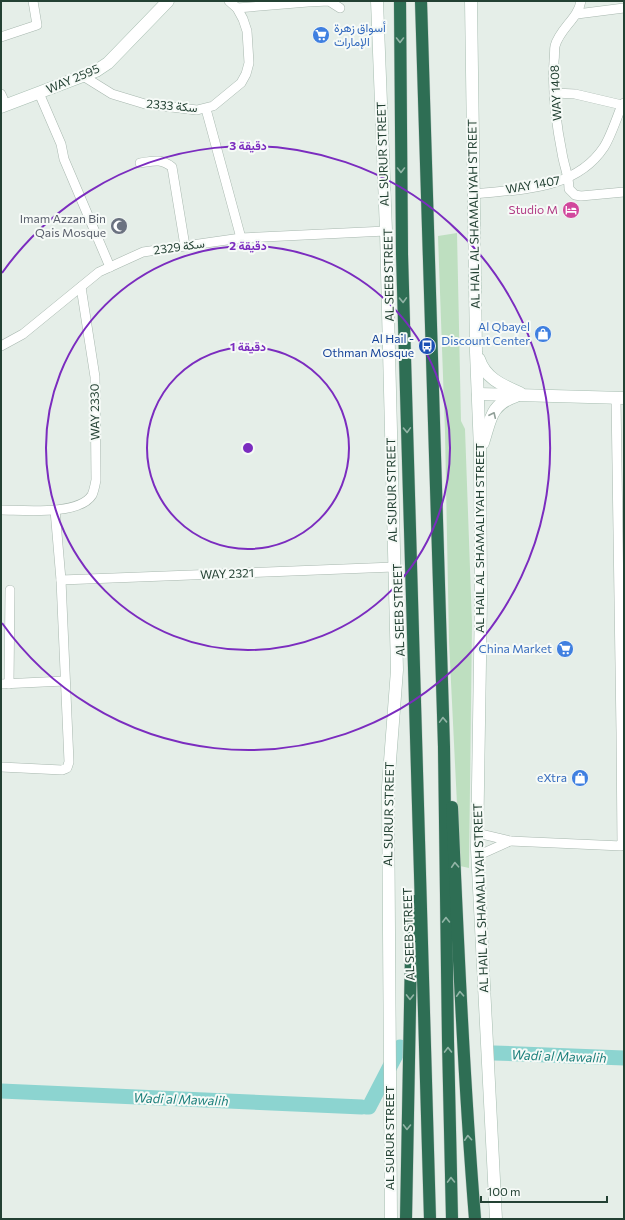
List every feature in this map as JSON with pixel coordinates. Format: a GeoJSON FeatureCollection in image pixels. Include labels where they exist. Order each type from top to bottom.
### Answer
{"type":"FeatureCollection","features":[{"type":"Feature","properties":{"kind":"highway","name":"AL SEEB STREET"},"geometry":{"type":"LineString","coordinates":[[400,1],[402,254],[420,832],[430,1219]]}},
{"type":"Feature","properties":{"kind":"highway"},"geometry":{"type":"LineString","coordinates":[[421,1],[444,747],[452,1219]]}},
{"type":"Feature","properties":{"kind":"highway"},"geometry":{"type":"LineString","coordinates":[[444,747],[450,774],[452,801],[460,989],[475,1219]]}},
{"type":"Feature","properties":{"kind":"highway"},"geometry":{"type":"LineString","coordinates":[[406,1219],[411,954],[420,832]]}},
{"type":"Feature","properties":{"kind":"street"},"geometry":{"type":"LineString","coordinates":[[1,36],[37,25],[34,1]]}},
{"type":"Feature","properties":{"kind":"street","name":"WAY 2595"},"geometry":{"type":"LineString","coordinates":[[4,106],[96,71],[108,63],[166,1]]}},
{"type":"Feature","properties":{"kind":"street","name":"سكة 2333"},"geometry":{"type":"LineString","coordinates":[[83,76],[112,94],[145,104],[197,110],[206,109],[219,102],[233,91],[241,83],[246,74],[248,63],[247,31],[244,19],[237,8],[229,1]]}},
{"type":"Feature","properties":{"kind":"street"},"geometry":{"type":"LineString","coordinates":[[237,8],[329,1],[340,8]]}},
{"type":"Feature","properties":{"kind":"street","name":"AL SURUR STREET"},"geometry":{"type":"LineString","coordinates":[[377,1],[386,231],[396,670],[388,787],[391,1219]]}},
{"type":"Feature","properties":{"kind":"street","name":"AL HAIL AL SHAMALIYAH STREET"},"geometry":{"type":"LineString","coordinates":[[471,1],[476,352],[480,450],[481,598],[477,856],[496,1219]]}},
{"type":"Feature","properties":{"kind":"street","name":"WAY 1408"},"geometry":{"type":"LineString","coordinates":[[581,1],[577,14],[555,45],[553,73],[556,114],[562,155],[569,178],[569,189],[575,195],[581,196],[624,192]]}},
{"type":"Feature","properties":{"kind":"street"},"geometry":{"type":"LineString","coordinates":[[577,14],[624,8]]}},
{"type":"Feature","properties":{"kind":"street"},"geometry":{"type":"LineString","coordinates":[[39,93],[61,144],[64,159],[110,266]]}},
{"type":"Feature","properties":{"kind":"street"},"geometry":{"type":"LineString","coordinates":[[555,93],[574,94],[623,104]]}},
{"type":"Feature","properties":{"kind":"street"},"geometry":{"type":"LineString","coordinates":[[1,94],[4,106]]}},
{"type":"Feature","properties":{"kind":"street","name":"WAY 1407"},"geometry":{"type":"LineString","coordinates":[[473,194],[552,184],[569,178],[586,167],[604,147],[623,104]]}},
{"type":"Feature","properties":{"kind":"street"},"geometry":{"type":"LineString","coordinates":[[206,109],[241,238]]}},
{"type":"Feature","properties":{"kind":"street"},"geometry":{"type":"LineString","coordinates":[[140,163],[156,160],[164,161],[172,167],[185,246]]}},
{"type":"Feature","properties":{"kind":"street","name":"سكة 2329"},"geometry":{"type":"LineString","coordinates":[[1,346],[23,334],[99,272],[143,252],[241,238],[386,231]]}},
{"type":"Feature","properties":{"kind":"street","name":"WAY 2330"},"geometry":{"type":"LineString","coordinates":[[1,510],[55,510],[77,507],[91,496],[96,480],[95,377],[81,287]]}},
{"type":"Feature","properties":{"kind":"street"},"geometry":{"type":"LineString","coordinates":[[476,352],[481,366],[486,373],[496,382],[522,394]]}},
{"type":"Feature","properties":{"kind":"street"},"geometry":{"type":"LineString","coordinates":[[477,833],[510,841],[622,846],[620,398],[522,394],[478,394]]}},
{"type":"Feature","properties":{"kind":"street"},"geometry":{"type":"LineString","coordinates":[[480,450],[494,410],[500,403],[522,394]]}},
{"type":"Feature","properties":{"kind":"street"},"geometry":{"type":"LineString","coordinates":[[1,766],[62,770],[67,768],[69,762],[61,580],[55,510]]}},
{"type":"Feature","properties":{"kind":"street","name":"WAY 2321"},"geometry":{"type":"LineString","coordinates":[[61,580],[394,567]]}},
{"type":"Feature","properties":{"kind":"street"},"geometry":{"type":"LineString","coordinates":[[10,590],[5,684],[65,681]]}},
{"type":"Feature","properties":{"kind":"street"},"geometry":{"type":"LineString","coordinates":[[477,856],[510,841]]}},
{"type":"Feature","properties":{"kind":"green space"},"geometry":{"type":"Polygon","coordinates":[[[457,233],[461,421],[465,429],[472,624],[469,868],[460,866],[449,641],[445,432],[438,236],[457,233]]]}},
{"type":"Feature","properties":{"kind":"waterway","name":"Wadi al Mawalih"},"geometry":{"type":"LineString","coordinates":[[366,1107],[369,1107],[400,1047]]}},
{"type":"Feature","properties":{"kind":"waterway","name":"Wadi al Mawalih"},"geometry":{"type":"LineString","coordinates":[[494,1053],[624,1058]]}},
{"type":"Feature","properties":{"kind":"waterway","name":"Wadi al Mawalih"},"geometry":{"type":"LineString","coordinates":[[1,1091],[362,1107]]}},
{"type":"Feature","properties":{"kind":"place","name":"أسواق زهرة الإمارات"},"geometry":{"type":"Point","coordinates":[321,35]}},
{"type":"Feature","properties":{"kind":"place","name":"Studio M"},"geometry":{"type":"Point","coordinates":[571,210]}},
{"type":"Feature","properties":{"kind":"place","name":"Imam Azzan Bin Qais Mosque"},"geometry":{"type":"Point","coordinates":[119,226]}},
{"type":"Feature","properties":{"kind":"place","name":"Al Qbayel Discount Center"},"geometry":{"type":"Point","coordinates":[543,334]}},
{"type":"Feature","properties":{"kind":"place","name":"Al Hail - Othman Mosque"},"geometry":{"type":"Point","coordinates":[427,346]}},
{"type":"Feature","properties":{"kind":"place","name":"China Market"},"geometry":{"type":"Point","coordinates":[565,649]}},
{"type":"Feature","properties":{"kind":"place","name":"eXtra"},"geometry":{"type":"Point","coordinates":[580,778]}}]}
